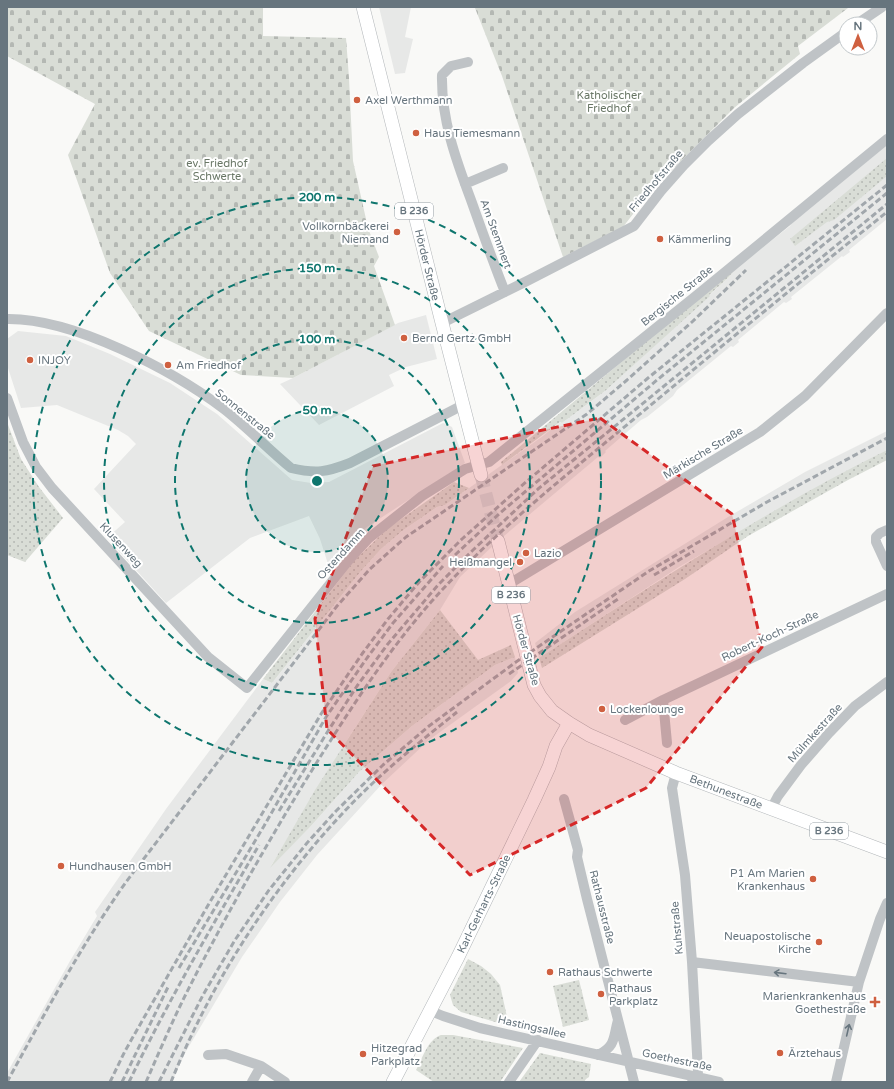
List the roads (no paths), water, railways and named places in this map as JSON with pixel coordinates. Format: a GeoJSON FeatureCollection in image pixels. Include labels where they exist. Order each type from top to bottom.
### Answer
{"type":"FeatureCollection","features":[{"type":"Feature","properties":{"kind":"main road","name":"Hörder Straße"},"geometry":{"type":"LineString","coordinates":[[363,7],[480,471]]}},
{"type":"Feature","properties":{"kind":"main road","name":"Hörder Straße"},"geometry":{"type":"LineString","coordinates":[[498,541],[534,685],[540,696],[552,710],[568,723]]}},
{"type":"Feature","properties":{"kind":"main road","name":"Bethunestraße"},"geometry":{"type":"LineString","coordinates":[[568,723],[589,735],[676,773],[887,852]]}},
{"type":"Feature","properties":{"kind":"main road","name":"Karl-Gerharts-Straße"},"geometry":{"type":"LineString","coordinates":[[393,1082],[431,1011],[534,800],[549,767],[556,746],[568,723]]}},
{"type":"Feature","properties":{"kind":"street"},"geometry":{"type":"LineString","coordinates":[[869,16],[882,7]]}},
{"type":"Feature","properties":{"kind":"street","name":"Friedhofstraße"},"geometry":{"type":"LineString","coordinates":[[442,323],[634,226],[684,165],[708,141],[738,114],[838,38]]}},
{"type":"Feature","properties":{"kind":"street","name":"Am Stemmert"},"geometry":{"type":"LineString","coordinates":[[468,62],[451,66],[442,75],[441,91],[447,128],[465,184],[505,292]]}},
{"type":"Feature","properties":{"kind":"street","name":"Bergische Straße"},"geometry":{"type":"LineString","coordinates":[[480,471],[489,462],[887,140]]}},
{"type":"Feature","properties":{"kind":"street"},"geometry":{"type":"LineString","coordinates":[[465,184],[503,168]]}},
{"type":"Feature","properties":{"kind":"street","name":"Märkische Straße"},"geometry":{"type":"LineString","coordinates":[[508,584],[760,432],[805,396],[887,313]]}},
{"type":"Feature","properties":{"kind":"street","name":"Sonnenstraße"},"geometry":{"type":"LineString","coordinates":[[7,319],[41,322],[69,329],[146,361],[175,377],[223,409],[291,468],[303,470],[332,470],[350,463],[463,405]]}},
{"type":"Feature","properties":{"kind":"street","name":"Klusenweg"},"geometry":{"type":"LineString","coordinates":[[7,398],[23,442],[36,467],[52,488],[208,657],[246,688]]}},
{"type":"Feature","properties":{"kind":"street","name":"Ostendamm"},"geometry":{"type":"LineString","coordinates":[[246,688],[349,560],[369,538],[422,496],[465,469],[480,471]]}},
{"type":"Feature","properties":{"kind":"street"},"geometry":{"type":"LineString","coordinates":[[887,530],[880,533],[876,537],[876,542],[887,566]]}},
{"type":"Feature","properties":{"kind":"street","name":"Robert-Koch-Straße"},"geometry":{"type":"LineString","coordinates":[[625,720],[663,700],[887,594]]}},
{"type":"Feature","properties":{"kind":"street","name":"Mülmkestraße"},"geometry":{"type":"LineString","coordinates":[[771,809],[778,796],[801,765],[829,733],[855,706],[887,682]]}},
{"type":"Feature","properties":{"kind":"street"},"geometry":{"type":"LineString","coordinates":[[663,700],[667,743]]}},
{"type":"Feature","properties":{"kind":"street","name":"Kuhstraße"},"geometry":{"type":"LineString","coordinates":[[676,773],[672,788],[685,875],[692,962],[698,1072],[693,1079]]}},
{"type":"Feature","properties":{"kind":"street","name":"Rathausstraße"},"geometry":{"type":"LineString","coordinates":[[564,799],[578,850],[577,857],[634,1082]]}},
{"type":"Feature","properties":{"kind":"street"},"geometry":{"type":"LineString","coordinates":[[836,1082],[859,982],[887,902]]}},
{"type":"Feature","properties":{"kind":"street"},"geometry":{"type":"LineString","coordinates":[[692,962],[859,982]]}},
{"type":"Feature","properties":{"kind":"street","name":"Hastingsallee"},"geometry":{"type":"LineString","coordinates":[[431,1011],[472,1026],[629,1062]]}},
{"type":"Feature","properties":{"kind":"street","name":"Rathausstraße"},"geometry":{"type":"LineString","coordinates":[[598,1055],[606,1051],[613,1043],[618,1020]]}},
{"type":"Feature","properties":{"kind":"street"},"geometry":{"type":"LineString","coordinates":[[510,1082],[538,1040]]}},
{"type":"Feature","properties":{"kind":"street"},"geometry":{"type":"LineString","coordinates":[[208,1055],[226,1054],[261,1066],[285,1082]]}},
{"type":"Feature","properties":{"kind":"street","name":"Goethestraße"},"geometry":{"type":"LineString","coordinates":[[629,1062],[693,1079],[719,1082]]}},
{"type":"Feature","properties":{"kind":"street"},"geometry":{"type":"LineString","coordinates":[[252,1082],[261,1066]]}},
{"type":"Feature","properties":{"kind":"tunnel"},"geometry":{"type":"LineString","coordinates":[[481,475],[498,541]]}},
{"type":"Feature","properties":{"kind":"railway"},"geometry":{"type":"LineString","coordinates":[[110,1082],[125,1051],[207,907],[321,714],[388,619],[420,581],[462,539],[526,482],[648,378],[887,185]]}},
{"type":"Feature","properties":{"kind":"railway"},"geometry":{"type":"LineString","coordinates":[[455,555],[500,513],[657,380],[887,193]]}},
{"type":"Feature","properties":{"kind":"railway"},"geometry":{"type":"LineString","coordinates":[[279,811],[357,686],[387,645],[438,585],[473,550],[538,489],[887,204]]}},
{"type":"Feature","properties":{"kind":"railway"},"geometry":{"type":"LineString","coordinates":[[146,1082],[178,1010],[203,960],[245,883],[333,736],[380,667],[413,623],[454,577],[555,484],[887,212]]}},
{"type":"Feature","properties":{"kind":"railway"},"geometry":{"type":"LineString","coordinates":[[7,1082],[49,1005],[126,882],[337,606],[370,569],[406,537],[587,414],[692,322],[746,270]]}},
{"type":"Feature","properties":{"kind":"railway"},"geometry":{"type":"LineString","coordinates":[[159,1082],[203,995],[235,940],[269,890],[307,843],[336,811],[383,765],[429,726],[516,662],[649,571],[767,502],[887,438]]}},
{"type":"Feature","properties":{"kind":"railway"},"geometry":{"type":"LineString","coordinates":[[654,575],[694,551]]}},
{"type":"Feature","properties":{"kind":"railway"},"geometry":{"type":"LineString","coordinates":[[179,968],[264,826],[326,717],[393,623],[443,566]]}},
{"type":"Feature","properties":{"kind":"railway"},"geometry":{"type":"LineString","coordinates":[[509,674],[618,599]]}},
{"type":"Feature","properties":{"kind":"railway"},"geometry":{"type":"LineString","coordinates":[[171,1082],[204,1009],[223,974],[266,907],[290,875],[315,844],[355,800],[383,773],[457,712]]}},
{"type":"Feature","properties":{"kind":"railway"},"geometry":{"type":"LineString","coordinates":[[129,1082],[175,992],[259,845]]}},
{"type":"Feature","properties":{"kind":"railway"},"geometry":{"type":"LineString","coordinates":[[122,1082],[169,985]]}},
{"type":"Feature","properties":{"kind":"place","name":"Axel Werthmann"},"geometry":{"type":"Point","coordinates":[357,100]}},
{"type":"Feature","properties":{"kind":"place","name":"Haus Tiemesmann"},"geometry":{"type":"Point","coordinates":[416,133]}},
{"type":"Feature","properties":{"kind":"place","name":"Vollkornbäckerei Niemand"},"geometry":{"type":"Point","coordinates":[397,232]}},
{"type":"Feature","properties":{"kind":"place","name":"Kämmerling"},"geometry":{"type":"Point","coordinates":[660,239]}},
{"type":"Feature","properties":{"kind":"place","name":"Bernd Gertz GmbH"},"geometry":{"type":"Point","coordinates":[404,338]}},
{"type":"Feature","properties":{"kind":"place","name":"INJOY"},"geometry":{"type":"Point","coordinates":[30,360]}},
{"type":"Feature","properties":{"kind":"place","name":"Am Friedhof"},"geometry":{"type":"Point","coordinates":[168,365]}},
{"type":"Feature","properties":{"kind":"place","name":"Lazio"},"geometry":{"type":"Point","coordinates":[526,553]}},
{"type":"Feature","properties":{"kind":"place","name":"Heißmangel"},"geometry":{"type":"Point","coordinates":[520,562]}},
{"type":"Feature","properties":{"kind":"place","name":"Lockenlounge"},"geometry":{"type":"Point","coordinates":[602,709]}},
{"type":"Feature","properties":{"kind":"place","name":"Hundhausen GmbH"},"geometry":{"type":"Point","coordinates":[61,866]}},
{"type":"Feature","properties":{"kind":"place","name":"P1 Am Marien Krankenhaus"},"geometry":{"type":"Point","coordinates":[813,879]}},
{"type":"Feature","properties":{"kind":"place","name":"Neuapostolische Kirche"},"geometry":{"type":"Point","coordinates":[819,942]}},
{"type":"Feature","properties":{"kind":"place","name":"Rathaus Schwerte"},"geometry":{"type":"Point","coordinates":[550,972]}},
{"type":"Feature","properties":{"kind":"place","name":"Rathaus Parkplatz"},"geometry":{"type":"Point","coordinates":[601,994]}},
{"type":"Feature","properties":{"kind":"place","name":"Marienkrankenhaus Goethestraße"},"geometry":{"type":"Point","coordinates":[875,1002]}},
{"type":"Feature","properties":{"kind":"place","name":"Ärztehaus"},"geometry":{"type":"Point","coordinates":[780,1053]}},
{"type":"Feature","properties":{"kind":"place","name":"Hitzegrad Parkplatz"},"geometry":{"type":"Point","coordinates":[363,1054]}},
{"type":"Feature","properties":{"kind":"park label","name":"Katholischer Friedhof"},"geometry":{"type":"Point","coordinates":[609,101]}},
{"type":"Feature","properties":{"kind":"park label","name":"ev. Friedhof Schwerte"},"geometry":{"type":"Point","coordinates":[217,169]}}]}
